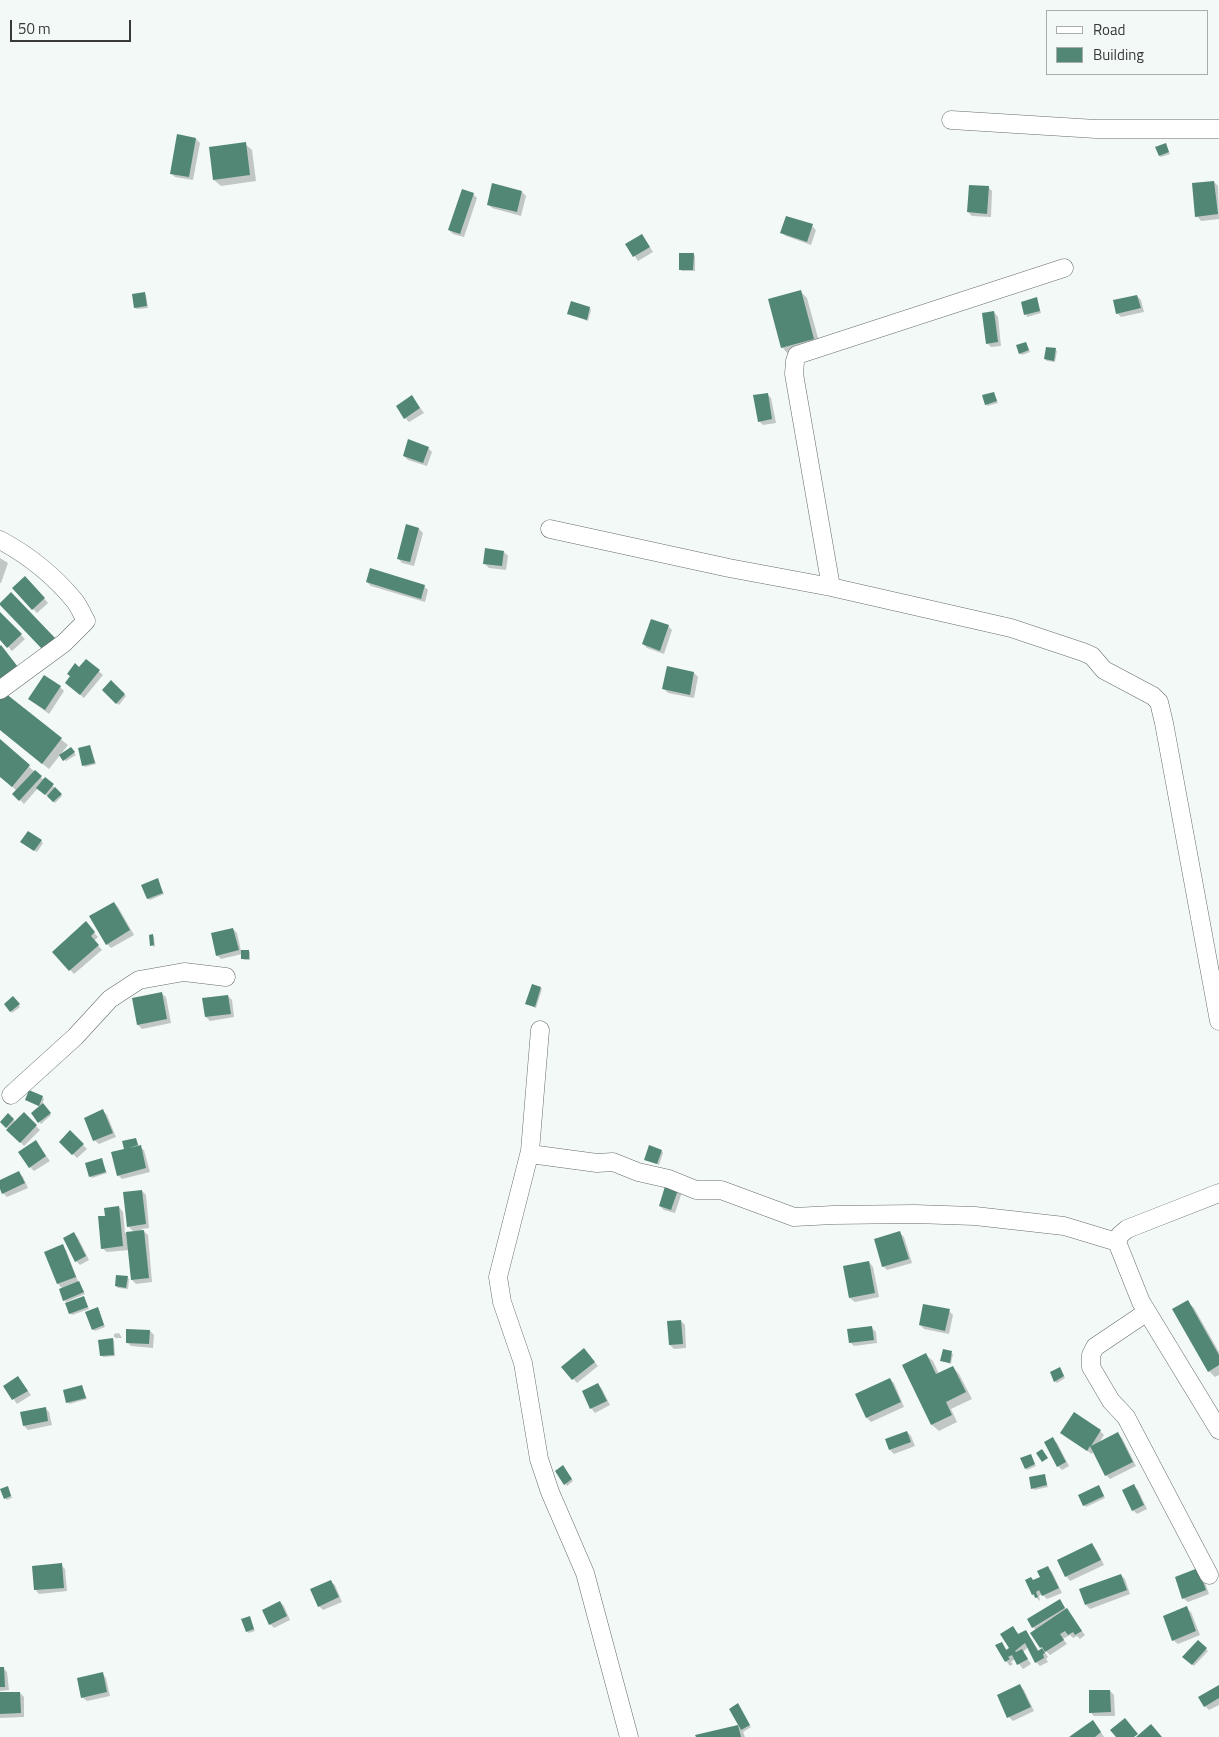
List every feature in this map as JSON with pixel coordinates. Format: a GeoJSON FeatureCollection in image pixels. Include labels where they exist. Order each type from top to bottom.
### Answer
{"type":"FeatureCollection","features":[{"type":"Feature","properties":{"kind":"street"},"geometry":{"type":"LineString","coordinates":[[951,120],[1096,129],[1219,129]]}},
{"type":"Feature","properties":{"kind":"street"},"geometry":{"type":"LineString","coordinates":[[831,587],[794,374],[797,355],[1064,268]]}},
{"type":"Feature","properties":{"kind":"street"},"geometry":{"type":"LineString","coordinates":[[550,529],[729,568],[831,587],[1012,628],[1092,656],[1104,670],[1153,696],[1159,702],[1201,917],[1219,1021]]}},
{"type":"Feature","properties":{"kind":"street"},"geometry":{"type":"LineString","coordinates":[[0,540],[17,549],[48,574],[76,601],[86,621],[64,643],[0,690]]}},
{"type":"Feature","properties":{"kind":"street"},"geometry":{"type":"LineString","coordinates":[[11,1095],[75,1037],[110,999],[140,980],[184,972],[226,978]]}},
{"type":"Feature","properties":{"kind":"street"},"geometry":{"type":"LineString","coordinates":[[540,1030],[530,1154],[498,1277],[502,1302],[523,1363],[538,1459],[550,1492],[585,1572],[628,1737]]}},
{"type":"Feature","properties":{"kind":"street"},"geometry":{"type":"LineString","coordinates":[[530,1154],[597,1164],[612,1162],[638,1172],[669,1179],[696,1190],[721,1190],[794,1217],[914,1214],[975,1216],[1064,1226],[1117,1242]]}},
{"type":"Feature","properties":{"kind":"street"},"geometry":{"type":"LineString","coordinates":[[1219,1193],[1127,1229],[1120,1235],[1117,1242],[1141,1302],[1219,1430]]}},
{"type":"Feature","properties":{"kind":"street"},"geometry":{"type":"LineString","coordinates":[[1147,1312],[1095,1347],[1091,1355],[1091,1367],[1111,1401],[1126,1417],[1209,1575]]}},
{"type":"Feature","properties":{"kind":"building"},"geometry":{"type":"Polygon","coordinates":[[[177,134],[196,138],[189,177],[170,174],[177,134]]]}},
{"type":"Feature","properties":{"kind":"building"},"geometry":{"type":"Polygon","coordinates":[[[246,142],[250,175],[213,180],[209,147],[246,142]]]}},
{"type":"Feature","properties":{"kind":"building"},"geometry":{"type":"Polygon","coordinates":[[[1166,143],[1169,152],[1159,156],[1155,147],[1166,143]]]}},
{"type":"Feature","properties":{"kind":"building"},"geometry":{"type":"Polygon","coordinates":[[[1214,181],[1218,214],[1195,217],[1192,183],[1214,181]]]}},
{"type":"Feature","properties":{"kind":"building"},"geometry":{"type":"Polygon","coordinates":[[[492,183],[522,191],[517,212],[487,205],[492,183]]]}},
{"type":"Feature","properties":{"kind":"building"},"geometry":{"type":"Polygon","coordinates":[[[969,185],[989,186],[987,214],[967,212],[969,185]]]}},
{"type":"Feature","properties":{"kind":"building"},"geometry":{"type":"Polygon","coordinates":[[[462,189],[474,193],[460,234],[448,230],[462,189]]]}},
{"type":"Feature","properties":{"kind":"building"},"geometry":{"type":"Polygon","coordinates":[[[786,216],[813,224],[807,242],[780,233],[786,216]]]}},
{"type":"Feature","properties":{"kind":"building"},"geometry":{"type":"Polygon","coordinates":[[[642,234],[650,247],[633,257],[625,244],[642,234]]]}},
{"type":"Feature","properties":{"kind":"building"},"geometry":{"type":"Polygon","coordinates":[[[679,253],[694,253],[693,270],[679,270],[679,253]]]}},
{"type":"Feature","properties":{"kind":"building"},"geometry":{"type":"Polygon","coordinates":[[[801,290],[814,339],[781,348],[768,299],[801,290]]]}},
{"type":"Feature","properties":{"kind":"building"},"geometry":{"type":"Polygon","coordinates":[[[145,292],[147,306],[134,308],[132,294],[145,292]]]}},
{"type":"Feature","properties":{"kind":"building"},"geometry":{"type":"Polygon","coordinates":[[[1137,295],[1141,308],[1116,314],[1113,300],[1137,295]]]}},
{"type":"Feature","properties":{"kind":"building"},"geometry":{"type":"Polygon","coordinates":[[[1037,297],[1040,311],[1024,315],[1021,302],[1037,297]]]}},
{"type":"Feature","properties":{"kind":"building"},"geometry":{"type":"Polygon","coordinates":[[[571,301],[590,307],[587,320],[567,314],[571,301]]]}},
{"type":"Feature","properties":{"kind":"building"},"geometry":{"type":"Polygon","coordinates":[[[994,311],[998,342],[986,344],[982,313],[994,311]]]}},
{"type":"Feature","properties":{"kind":"building"},"geometry":{"type":"Polygon","coordinates":[[[1026,342],[1029,350],[1019,354],[1016,345],[1026,342]]]}},
{"type":"Feature","properties":{"kind":"building"},"geometry":{"type":"Polygon","coordinates":[[[1046,347],[1056,348],[1054,361],[1044,359],[1046,347]]]}},
{"type":"Feature","properties":{"kind":"building"},"geometry":{"type":"Polygon","coordinates":[[[994,392],[997,401],[985,405],[982,395],[994,392]]]}},
{"type":"Feature","properties":{"kind":"building"},"geometry":{"type":"Polygon","coordinates":[[[768,393],[772,419],[758,422],[753,395],[768,393]]]}},
{"type":"Feature","properties":{"kind":"building"},"geometry":{"type":"Polygon","coordinates":[[[412,395],[420,408],[404,419],[396,406],[412,395]]]}},
{"type":"Feature","properties":{"kind":"building"},"geometry":{"type":"Polygon","coordinates":[[[408,439],[429,447],[423,463],[403,456],[408,439]]]}},
{"type":"Feature","properties":{"kind":"building"},"geometry":{"type":"Polygon","coordinates":[[[406,524],[419,528],[410,562],[397,559],[406,524]]]}},
{"type":"Feature","properties":{"kind":"building"},"geometry":{"type":"Polygon","coordinates":[[[485,548],[504,551],[502,566],[483,564],[485,548]]]}},
{"type":"Feature","properties":{"kind":"building"},"geometry":{"type":"Polygon","coordinates":[[[370,568],[425,585],[421,599],[366,582],[370,568]]]}},
{"type":"Feature","properties":{"kind":"building"},"geometry":{"type":"Polygon","coordinates":[[[25,576],[45,598],[32,610],[12,588],[25,576]]]}},
{"type":"Feature","properties":{"kind":"building"},"geometry":{"type":"Polygon","coordinates":[[[11,592],[55,638],[43,650],[0,605],[11,592]]]}},
{"type":"Feature","properties":{"kind":"building"},"geometry":{"type":"Polygon","coordinates":[[[0,612],[22,634],[7,648],[0,640],[0,612]]]}},
{"type":"Feature","properties":{"kind":"building"},"geometry":{"type":"Polygon","coordinates":[[[651,619],[669,625],[660,651],[642,644],[651,619]]]}},
{"type":"Feature","properties":{"kind":"building"},"geometry":{"type":"Polygon","coordinates":[[[0,646],[18,667],[0,680],[0,646]]]}},
{"type":"Feature","properties":{"kind":"building"},"geometry":{"type":"Polygon","coordinates":[[[86,659],[100,670],[80,695],[65,683],[70,676],[67,674],[75,663],[79,667],[86,659]]]}},
{"type":"Feature","properties":{"kind":"building"},"geometry":{"type":"Polygon","coordinates":[[[667,666],[694,672],[690,695],[662,689],[667,666]]]}},
{"type":"Feature","properties":{"kind":"building"},"geometry":{"type":"Polygon","coordinates":[[[44,675],[61,686],[45,710],[28,699],[44,675]]]}},
{"type":"Feature","properties":{"kind":"building"},"geometry":{"type":"Polygon","coordinates":[[[111,680],[125,694],[116,704],[102,690],[111,680]]]}},
{"type":"Feature","properties":{"kind":"building"},"geometry":{"type":"Polygon","coordinates":[[[5,693],[62,738],[42,764],[0,730],[0,699],[5,693]]]}},
{"type":"Feature","properties":{"kind":"building"},"geometry":{"type":"Polygon","coordinates":[[[0,739],[30,765],[12,787],[0,777],[0,739]]]}},
{"type":"Feature","properties":{"kind":"building"},"geometry":{"type":"Polygon","coordinates":[[[90,745],[95,763],[82,766],[78,748],[90,745]]]}},
{"type":"Feature","properties":{"kind":"building"},"geometry":{"type":"Polygon","coordinates":[[[71,747],[75,752],[63,761],[59,755],[71,747]]]}},
{"type":"Feature","properties":{"kind":"building"},"geometry":{"type":"Polygon","coordinates":[[[35,770],[42,776],[19,801],[12,794],[35,770]]]}},
{"type":"Feature","properties":{"kind":"building"},"geometry":{"type":"Polygon","coordinates":[[[45,777],[54,784],[45,795],[36,788],[45,777]]]}},
{"type":"Feature","properties":{"kind":"building"},"geometry":{"type":"Polygon","coordinates":[[[55,787],[62,794],[53,802],[47,796],[55,787]]]}},
{"type":"Feature","properties":{"kind":"building"},"geometry":{"type":"Polygon","coordinates":[[[28,831],[42,840],[34,851],[20,842],[28,831]]]}},
{"type":"Feature","properties":{"kind":"building"},"geometry":{"type":"Polygon","coordinates":[[[158,878],[163,893],[147,899],[141,885],[158,878]]]}},
{"type":"Feature","properties":{"kind":"building"},"geometry":{"type":"Polygon","coordinates":[[[114,902],[130,930],[106,945],[89,916],[114,902]]]}},
{"type":"Feature","properties":{"kind":"building"},"geometry":{"type":"Polygon","coordinates":[[[86,921],[95,932],[91,936],[99,945],[69,971],[52,952],[86,921]]]}},
{"type":"Feature","properties":{"kind":"building"},"geometry":{"type":"Polygon","coordinates":[[[233,928],[239,950],[216,956],[211,933],[233,928]]]}},
{"type":"Feature","properties":{"kind":"building"},"geometry":{"type":"Polygon","coordinates":[[[153,934],[154,945],[150,946],[149,935],[153,934]]]}},
{"type":"Feature","properties":{"kind":"building"},"geometry":{"type":"Polygon","coordinates":[[[241,950],[249,950],[249,959],[241,959],[241,950]]]}},
{"type":"Feature","properties":{"kind":"building"},"geometry":{"type":"Polygon","coordinates":[[[532,984],[541,987],[535,1007],[525,1004],[532,984]]]}},
{"type":"Feature","properties":{"kind":"building"},"geometry":{"type":"Polygon","coordinates":[[[162,992],[167,1019],[137,1025],[132,998],[162,992]]]}},
{"type":"Feature","properties":{"kind":"building"},"geometry":{"type":"Polygon","coordinates":[[[228,995],[231,1014],[205,1017],[202,998],[228,995]]]}},
{"type":"Feature","properties":{"kind":"building"},"geometry":{"type":"Polygon","coordinates":[[[13,996],[20,1004],[10,1012],[4,1004],[13,996]]]}},
{"type":"Feature","properties":{"kind":"building"},"geometry":{"type":"Polygon","coordinates":[[[29,1090],[43,1096],[39,1106],[25,1100],[29,1090]]]}},
{"type":"Feature","properties":{"kind":"building"},"geometry":{"type":"Polygon","coordinates":[[[43,1103],[51,1113],[38,1123],[31,1113],[43,1103]]]}},
{"type":"Feature","properties":{"kind":"building"},"geometry":{"type":"Polygon","coordinates":[[[103,1109],[113,1133],[93,1141],[84,1118],[103,1109]]]}},
{"type":"Feature","properties":{"kind":"building"},"geometry":{"type":"Polygon","coordinates":[[[24,1112],[37,1125],[20,1143],[6,1130],[24,1112]]]}},
{"type":"Feature","properties":{"kind":"building"},"geometry":{"type":"Polygon","coordinates":[[[8,1113],[14,1119],[6,1128],[0,1122],[8,1113]]]}},
{"type":"Feature","properties":{"kind":"building"},"geometry":{"type":"Polygon","coordinates":[[[70,1130],[84,1144],[72,1155],[59,1142],[70,1130]]]}},
{"type":"Feature","properties":{"kind":"building"},"geometry":{"type":"Polygon","coordinates":[[[136,1138],[138,1145],[129,1148],[141,1145],[146,1168],[117,1176],[111,1152],[124,1149],[122,1141],[136,1138]]]}},
{"type":"Feature","properties":{"kind":"building"},"geometry":{"type":"Polygon","coordinates":[[[36,1140],[46,1156],[29,1168],[18,1152],[36,1140]]]}},
{"type":"Feature","properties":{"kind":"building"},"geometry":{"type":"Polygon","coordinates":[[[649,1145],[662,1150],[657,1164],[644,1160],[649,1145]]]}},
{"type":"Feature","properties":{"kind":"building"},"geometry":{"type":"Polygon","coordinates":[[[102,1158],[106,1172],[89,1177],[85,1163],[102,1158]]]}},
{"type":"Feature","properties":{"kind":"building"},"geometry":{"type":"Polygon","coordinates":[[[19,1171],[25,1183],[2,1194],[0,1180],[19,1171]]]}},
{"type":"Feature","properties":{"kind":"building"},"geometry":{"type":"Polygon","coordinates":[[[666,1183],[679,1187],[671,1210],[659,1206],[666,1183]]]}},
{"type":"Feature","properties":{"kind":"building"},"geometry":{"type":"Polygon","coordinates":[[[142,1190],[146,1224],[127,1227],[123,1192],[142,1190]]]}},
{"type":"Feature","properties":{"kind":"building"},"geometry":{"type":"Polygon","coordinates":[[[119,1206],[123,1246],[101,1249],[98,1216],[105,1216],[104,1208],[119,1206]]]}},
{"type":"Feature","properties":{"kind":"building"},"geometry":{"type":"Polygon","coordinates":[[[144,1230],[149,1278],[131,1280],[126,1232],[144,1230]]]}},
{"type":"Feature","properties":{"kind":"building"},"geometry":{"type":"Polygon","coordinates":[[[900,1231],[909,1259],[882,1267],[874,1239],[900,1231]]]}},
{"type":"Feature","properties":{"kind":"building"},"geometry":{"type":"Polygon","coordinates":[[[74,1232],[86,1256],[75,1262],[63,1238],[74,1232]]]}},
{"type":"Feature","properties":{"kind":"building"},"geometry":{"type":"Polygon","coordinates":[[[63,1244],[76,1277],[57,1284],[44,1252],[63,1244]]]}},
{"type":"Feature","properties":{"kind":"building"},"geometry":{"type":"Polygon","coordinates":[[[869,1261],[875,1293],[849,1298],[843,1266],[869,1261]]]}},
{"type":"Feature","properties":{"kind":"building"},"geometry":{"type":"Polygon","coordinates":[[[116,1275],[128,1276],[126,1288],[115,1286],[116,1275]]]}},
{"type":"Feature","properties":{"kind":"building"},"geometry":{"type":"Polygon","coordinates":[[[79,1281],[84,1292],[63,1301],[59,1289],[79,1281]]]}},
{"type":"Feature","properties":{"kind":"building"},"geometry":{"type":"Polygon","coordinates":[[[84,1296],[88,1307],[69,1314],[65,1303],[84,1296]]]}},
{"type":"Feature","properties":{"kind":"building"},"geometry":{"type":"Polygon","coordinates":[[[1188,1300],[1219,1355],[1219,1365],[1208,1372],[1172,1309],[1188,1300]]]}},
{"type":"Feature","properties":{"kind":"building"},"geometry":{"type":"Polygon","coordinates":[[[923,1304],[950,1309],[945,1331],[919,1325],[923,1304]]]}},
{"type":"Feature","properties":{"kind":"building"},"geometry":{"type":"Polygon","coordinates":[[[98,1307],[104,1325],[92,1330],[85,1312],[98,1307]]]}},
{"type":"Feature","properties":{"kind":"building"},"geometry":{"type":"Polygon","coordinates":[[[681,1320],[683,1344],[669,1345],[667,1321],[681,1320]]]}},
{"type":"Feature","properties":{"kind":"building"},"geometry":{"type":"Polygon","coordinates":[[[872,1326],[874,1340],[849,1343],[847,1329],[872,1326]]]}},
{"type":"Feature","properties":{"kind":"building"},"geometry":{"type":"Polygon","coordinates":[[[126,1329],[150,1330],[149,1344],[126,1343],[126,1329]]]}},
{"type":"Feature","properties":{"kind":"building"},"geometry":{"type":"Polygon","coordinates":[[[113,1338],[114,1355],[100,1356],[98,1340],[113,1338]]]}},
{"type":"Feature","properties":{"kind":"building"},"geometry":{"type":"Polygon","coordinates":[[[584,1348],[595,1362],[572,1380],[561,1367],[584,1348]]]}},
{"type":"Feature","properties":{"kind":"building"},"geometry":{"type":"Polygon","coordinates":[[[943,1349],[952,1351],[950,1363],[940,1361],[943,1349]]]}},
{"type":"Feature","properties":{"kind":"building"},"geometry":{"type":"Polygon","coordinates":[[[926,1353],[936,1374],[953,1366],[966,1392],[946,1402],[952,1415],[931,1425],[902,1365],[926,1353]]]}},
{"type":"Feature","properties":{"kind":"building"},"geometry":{"type":"Polygon","coordinates":[[[1060,1367],[1064,1376],[1054,1382],[1050,1372],[1060,1367]]]}},
{"type":"Feature","properties":{"kind":"building"},"geometry":{"type":"Polygon","coordinates":[[[18,1376],[28,1391],[12,1400],[3,1386],[18,1376]]]}},
{"type":"Feature","properties":{"kind":"building"},"geometry":{"type":"Polygon","coordinates":[[[890,1378],[901,1402],[866,1418],[855,1394],[890,1378]]]}},
{"type":"Feature","properties":{"kind":"building"},"geometry":{"type":"Polygon","coordinates":[[[598,1383],[607,1401],[590,1409],[582,1391],[598,1383]]]}},
{"type":"Feature","properties":{"kind":"building"},"geometry":{"type":"Polygon","coordinates":[[[82,1385],[86,1398],[66,1403],[63,1390],[82,1385]]]}},
{"type":"Feature","properties":{"kind":"building"},"geometry":{"type":"Polygon","coordinates":[[[46,1407],[48,1421],[23,1426],[20,1412],[46,1407]]]}},
{"type":"Feature","properties":{"kind":"building"},"geometry":{"type":"Polygon","coordinates":[[[1074,1412],[1101,1430],[1091,1446],[1118,1432],[1133,1462],[1105,1476],[1090,1446],[1087,1451],[1060,1433],[1074,1412]]]}},
{"type":"Feature","properties":{"kind":"building"},"geometry":{"type":"Polygon","coordinates":[[[907,1431],[911,1442],[889,1450],[885,1439],[907,1431]]]}},
{"type":"Feature","properties":{"kind":"building"},"geometry":{"type":"Polygon","coordinates":[[[1053,1437],[1066,1462],[1057,1467],[1044,1442],[1053,1437]]]}},
{"type":"Feature","properties":{"kind":"building"},"geometry":{"type":"Polygon","coordinates":[[[1042,1449],[1048,1458],[1042,1462],[1036,1453],[1042,1449]]]}},
{"type":"Feature","properties":{"kind":"building"},"geometry":{"type":"Polygon","coordinates":[[[1031,1454],[1035,1464],[1025,1469],[1020,1458],[1031,1454]]]}},
{"type":"Feature","properties":{"kind":"building"},"geometry":{"type":"Polygon","coordinates":[[[563,1465],[572,1479],[564,1485],[555,1471],[563,1465]]]}},
{"type":"Feature","properties":{"kind":"building"},"geometry":{"type":"Polygon","coordinates":[[[1045,1474],[1047,1485],[1031,1489],[1029,1477],[1045,1474]]]}},
{"type":"Feature","properties":{"kind":"building"},"geometry":{"type":"Polygon","coordinates":[[[1134,1484],[1144,1505],[1132,1511],[1122,1490],[1134,1484]]]}},
{"type":"Feature","properties":{"kind":"building"},"geometry":{"type":"Polygon","coordinates":[[[1099,1485],[1104,1496],[1083,1506],[1078,1495],[1099,1485]]]}},
{"type":"Feature","properties":{"kind":"building"},"geometry":{"type":"Polygon","coordinates":[[[8,1486],[11,1496],[4,1499],[0,1489],[8,1486]]]}},
{"type":"Feature","properties":{"kind":"building"},"geometry":{"type":"Polygon","coordinates":[[[1092,1543],[1101,1560],[1065,1577],[1057,1560],[1092,1543]]]}},
{"type":"Feature","properties":{"kind":"building"},"geometry":{"type":"Polygon","coordinates":[[[62,1563],[64,1588],[34,1590],[32,1566],[62,1563]]]}},
{"type":"Feature","properties":{"kind":"building"},"geometry":{"type":"Polygon","coordinates":[[[1048,1566],[1059,1588],[1042,1596],[1039,1590],[1036,1592],[1038,1597],[1035,1598],[1025,1580],[1031,1577],[1033,1580],[1040,1577],[1037,1571],[1048,1566]]]}},
{"type":"Feature","properties":{"kind":"building"},"geometry":{"type":"Polygon","coordinates":[[[1198,1568],[1206,1590],[1182,1599],[1175,1577],[1198,1568]]]}},
{"type":"Feature","properties":{"kind":"building"},"geometry":{"type":"Polygon","coordinates":[[[1121,1574],[1127,1590],[1085,1605],[1079,1589],[1121,1574]]]}},
{"type":"Feature","properties":{"kind":"building"},"geometry":{"type":"Polygon","coordinates":[[[331,1580],[339,1597],[318,1607],[310,1589],[331,1580]]]}},
{"type":"Feature","properties":{"kind":"building"},"geometry":{"type":"Polygon","coordinates":[[[1060,1599],[1065,1608],[1032,1628],[1027,1619],[1060,1599]]]}},
{"type":"Feature","properties":{"kind":"building"},"geometry":{"type":"Polygon","coordinates":[[[280,1601],[287,1616],[269,1625],[262,1610],[280,1601]]]}},
{"type":"Feature","properties":{"kind":"building"},"geometry":{"type":"Polygon","coordinates":[[[1187,1606],[1196,1631],[1172,1641],[1163,1616],[1187,1606]]]}},
{"type":"Feature","properties":{"kind":"building"},"geometry":{"type":"Polygon","coordinates":[[[1067,1608],[1082,1631],[1075,1635],[1073,1632],[1068,1635],[1065,1631],[1060,1634],[1064,1640],[1045,1652],[1030,1633],[1067,1608]]]}},
{"type":"Feature","properties":{"kind":"building"},"geometry":{"type":"Polygon","coordinates":[[[250,1616],[254,1629],[246,1632],[241,1619],[250,1616]]]}},
{"type":"Feature","properties":{"kind":"building"},"geometry":{"type":"Polygon","coordinates":[[[1013,1626],[1018,1634],[1026,1630],[1038,1651],[1042,1648],[1045,1653],[1043,1654],[1044,1658],[1035,1663],[1025,1643],[1015,1651],[1022,1649],[1028,1659],[1017,1665],[1012,1655],[1005,1662],[995,1645],[1002,1642],[1006,1650],[1009,1648],[1000,1634],[1013,1626]]]}},
{"type":"Feature","properties":{"kind":"building"},"geometry":{"type":"Polygon","coordinates":[[[1198,1640],[1207,1648],[1192,1665],[1182,1657],[1198,1640]]]}},
{"type":"Feature","properties":{"kind":"building"},"geometry":{"type":"Polygon","coordinates":[[[0,1667],[4,1667],[5,1687],[0,1687],[0,1667]]]}},
{"type":"Feature","properties":{"kind":"building"},"geometry":{"type":"Polygon","coordinates":[[[103,1672],[107,1692],[81,1698],[77,1678],[103,1672]]]}},
{"type":"Feature","properties":{"kind":"building"},"geometry":{"type":"Polygon","coordinates":[[[1020,1684],[1031,1707],[1007,1718],[997,1695],[1020,1684]]]}},
{"type":"Feature","properties":{"kind":"building"},"geometry":{"type":"Polygon","coordinates":[[[1219,1685],[1219,1698],[1204,1707],[1198,1697],[1219,1685]]]}},
{"type":"Feature","properties":{"kind":"building"},"geometry":{"type":"Polygon","coordinates":[[[1089,1690],[1110,1690],[1111,1712],[1089,1713],[1089,1690]]]}},
{"type":"Feature","properties":{"kind":"building"},"geometry":{"type":"Polygon","coordinates":[[[0,1692],[20,1692],[21,1713],[0,1714],[0,1692]]]}},
{"type":"Feature","properties":{"kind":"building"},"geometry":{"type":"Polygon","coordinates":[[[738,1703],[750,1725],[741,1730],[729,1709],[738,1703]]]}},
{"type":"Feature","properties":{"kind":"building"},"geometry":{"type":"Polygon","coordinates":[[[1125,1718],[1138,1734],[1134,1737],[1116,1737],[1110,1730],[1125,1718]]]}},
{"type":"Feature","properties":{"kind":"building"},"geometry":{"type":"Polygon","coordinates":[[[1093,1720],[1101,1732],[1095,1737],[1069,1737],[1093,1720]]]}},
{"type":"Feature","properties":{"kind":"building"},"geometry":{"type":"Polygon","coordinates":[[[1151,1724],[1162,1737],[1136,1737],[1151,1724]]]}},
{"type":"Feature","properties":{"kind":"building"},"geometry":{"type":"Polygon","coordinates":[[[738,1725],[741,1737],[696,1737],[695,1735],[738,1725]]]}}]}
